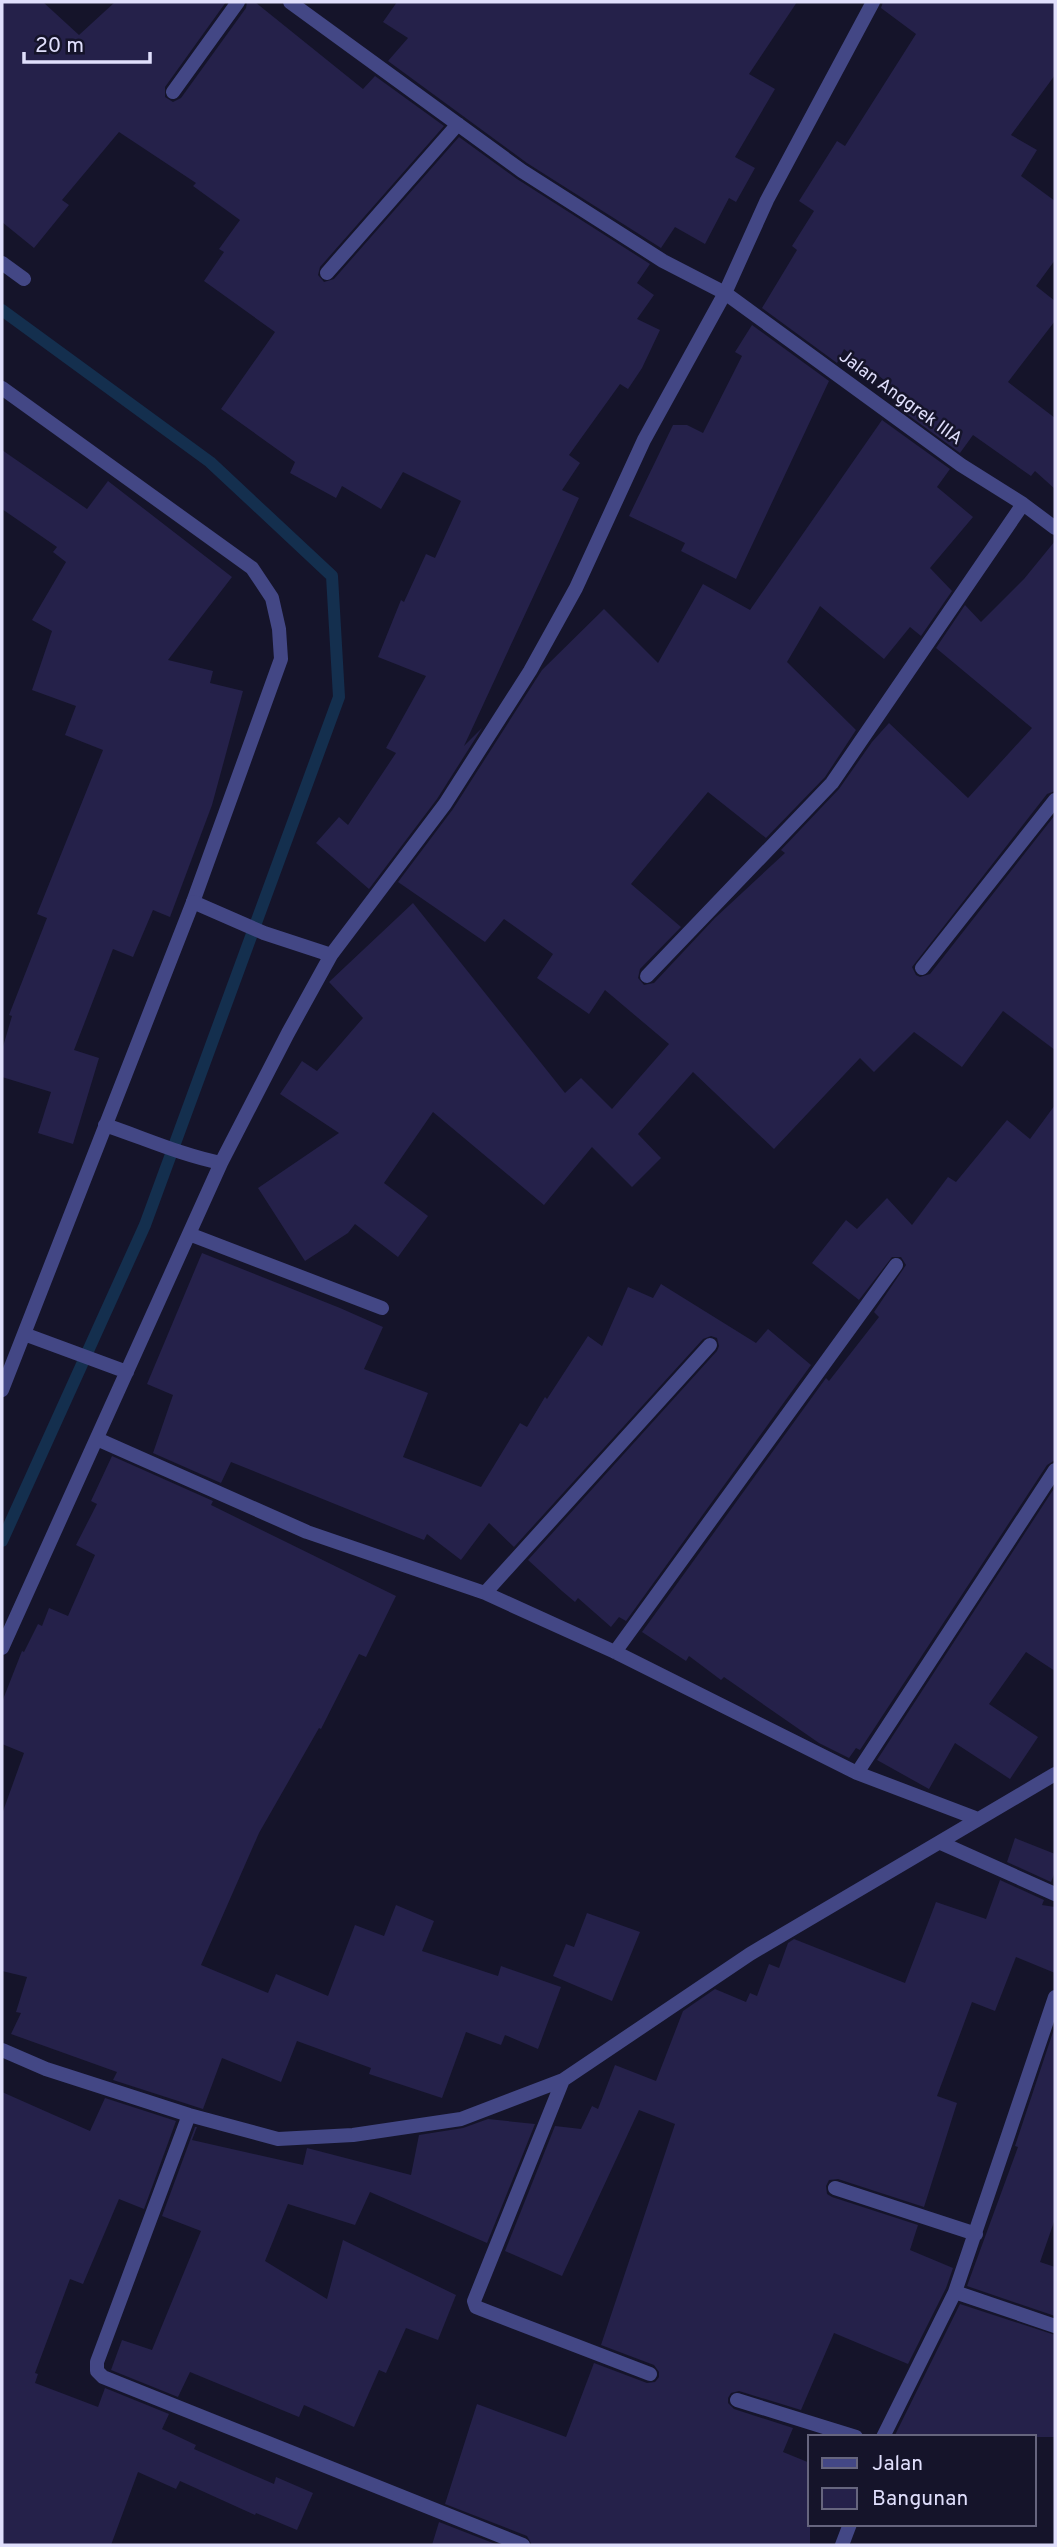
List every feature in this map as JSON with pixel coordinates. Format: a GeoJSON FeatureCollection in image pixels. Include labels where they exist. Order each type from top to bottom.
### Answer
{"type":"FeatureCollection","features":[{"type":"Feature","properties":{"kind":"street"},"geometry":{"type":"LineString","coordinates":[[173,92],[238,2]]}},
{"type":"Feature","properties":{"kind":"street","name":"Jalan Anggrek IIIA"},"geometry":{"type":"LineString","coordinates":[[290,2],[522,171],[663,261],[725,293],[961,465],[1023,504],[1055,528]]}},
{"type":"Feature","properties":{"kind":"street"},"geometry":{"type":"LineString","coordinates":[[2,1648],[221,1163],[331,955],[445,804],[530,671],[576,588],[644,440],[725,293],[767,200],[873,2]]}},
{"type":"Feature","properties":{"kind":"street"},"geometry":{"type":"LineString","coordinates":[[327,273],[458,124]]}},
{"type":"Feature","properties":{"kind":"street"},"geometry":{"type":"LineString","coordinates":[[2,263],[24,279]]}},
{"type":"Feature","properties":{"kind":"street"},"geometry":{"type":"LineString","coordinates":[[2,388],[252,568],[272,598],[279,629],[281,659],[193,902],[2,1391]]}},
{"type":"Feature","properties":{"kind":"street"},"geometry":{"type":"LineString","coordinates":[[647,976],[832,783],[1023,504]]}},
{"type":"Feature","properties":{"kind":"street"},"geometry":{"type":"LineString","coordinates":[[922,968],[1055,800]]}},
{"type":"Feature","properties":{"kind":"street"},"geometry":{"type":"LineString","coordinates":[[193,902],[264,933],[331,955]]}},
{"type":"Feature","properties":{"kind":"street"},"geometry":{"type":"LineString","coordinates":[[105,1125],[187,1156],[221,1163]]}},
{"type":"Feature","properties":{"kind":"street"},"geometry":{"type":"LineString","coordinates":[[189,1234],[382,1308]]}},
{"type":"Feature","properties":{"kind":"street"},"geometry":{"type":"LineString","coordinates":[[615,1652],[896,1265]]}},
{"type":"Feature","properties":{"kind":"street"},"geometry":{"type":"LineString","coordinates":[[24,1334],[127,1373]]}},
{"type":"Feature","properties":{"kind":"street"},"geometry":{"type":"LineString","coordinates":[[485,1593],[710,1345]]}},
{"type":"Feature","properties":{"kind":"street"},"geometry":{"type":"LineString","coordinates":[[97,1439],[307,1532],[485,1593],[615,1652],[857,1773],[978,1819]]}},
{"type":"Feature","properties":{"kind":"street"},"geometry":{"type":"LineString","coordinates":[[857,1773],[1055,1470]]}},
{"type":"Feature","properties":{"kind":"street"},"geometry":{"type":"LineString","coordinates":[[2,2050],[46,2069],[189,2115],[278,2139],[353,2135],[461,2119],[564,2080],[750,1954],[1055,1774]]}},
{"type":"Feature","properties":{"kind":"street"},"geometry":{"type":"LineString","coordinates":[[941,1843],[1055,1894]]}},
{"type":"Feature","properties":{"kind":"street"},"geometry":{"type":"LineString","coordinates":[[884,2435],[955,2292],[1055,1997]]}},
{"type":"Feature","properties":{"kind":"street"},"geometry":{"type":"LineString","coordinates":[[564,2080],[474,2301],[476,2307],[650,2374]]}},
{"type":"Feature","properties":{"kind":"street"},"geometry":{"type":"LineString","coordinates":[[189,2115],[97,2362],[97,2371],[103,2377],[523,2545]]}},
{"type":"Feature","properties":{"kind":"street"},"geometry":{"type":"LineString","coordinates":[[835,2188],[975,2234]]}},
{"type":"Feature","properties":{"kind":"street"},"geometry":{"type":"LineString","coordinates":[[955,2292],[1055,2326]]}},
{"type":"Feature","properties":{"kind":"street"},"geometry":{"type":"LineString","coordinates":[[737,2400],[850,2435]]}},
{"type":"Feature","properties":{"kind":"street"},"geometry":{"type":"LineString","coordinates":[[842,2545],[849,2526]]}},
{"type":"Feature","properties":{"kind":"building"},"geometry":{"type":"Polygon","coordinates":[[[2,2],[43,2],[79,35],[115,2],[226,2],[165,87],[165,97],[173,102],[181,98],[246,8],[247,2],[255,2],[363,89],[375,76],[444,126],[320,267],[318,275],[324,282],[334,279],[459,137],[517,179],[650,264],[637,283],[654,295],[637,319],[660,330],[642,368],[628,389],[620,384],[569,455],[580,463],[562,490],[579,498],[464,746],[482,728],[437,799],[369,889],[316,843],[339,817],[348,825],[396,753],[386,748],[426,676],[378,657],[401,600],[404,602],[426,554],[435,558],[461,501],[403,472],[381,509],[342,486],[336,498],[290,473],[295,462],[221,409],[275,332],[204,281],[224,252],[219,249],[240,220],[193,186],[196,183],[119,132],[62,200],[69,205],[34,248],[2,222],[2,2]]]}},
{"type":"Feature","properties":{"kind":"building"},"geometry":{"type":"Polygon","coordinates":[[[397,2],[797,2],[749,74],[775,89],[735,157],[755,168],[736,202],[729,198],[705,244],[675,227],[661,248],[527,163],[388,61],[408,38],[383,22],[397,2]]]}},
{"type":"Feature","properties":{"kind":"building"},"geometry":{"type":"Polygon","coordinates":[[[883,2],[1055,2],[1055,75],[1011,135],[1037,150],[1021,176],[1055,201],[1055,260],[1036,286],[1055,301],[1055,321],[1008,382],[1055,418],[1055,489],[1035,471],[1031,476],[973,435],[960,453],[893,404],[901,393],[844,349],[837,363],[762,308],[797,250],[792,246],[814,211],[799,201],[837,141],[845,146],[916,34],[881,8],[883,2]]]}},
{"type":"Feature","properties":{"kind":"building"},"geometry":{"type":"Polygon","coordinates":[[[752,325],[829,381],[736,579],[681,551],[685,543],[629,516],[673,425],[687,425],[703,433],[742,356],[735,352],[752,325]]]}},
{"type":"Feature","properties":{"kind":"building"},"geometry":{"type":"Polygon","coordinates":[[[882,420],[950,469],[937,487],[973,517],[930,568],[952,591],[921,636],[910,627],[884,659],[820,606],[787,662],[856,730],[825,777],[766,838],[708,792],[631,884],[681,927],[640,969],[638,978],[644,985],[654,983],[715,918],[785,853],[781,850],[839,789],[889,723],[968,798],[1032,728],[936,648],[965,605],[981,622],[1024,579],[1055,541],[1055,791],[1047,794],[912,967],[920,977],[930,974],[1055,815],[1055,1050],[1003,1011],[962,1067],[914,1032],[874,1072],[860,1058],[774,1149],[693,1072],[638,1134],[661,1158],[632,1187],[592,1147],[544,1205],[433,1112],[384,1183],[428,1216],[398,1257],[355,1224],[348,1233],[305,1261],[258,1188],[339,1133],[280,1094],[302,1061],[317,1071],[363,1018],[329,982],[413,903],[565,1093],[581,1078],[612,1109],[669,1044],[605,990],[589,1014],[537,978],[553,954],[504,919],[485,942],[398,882],[453,809],[542,670],[604,609],[658,663],[703,584],[750,610],[882,420]]]}},
{"type":"Feature","properties":{"kind":"building"},"geometry":{"type":"Polygon","coordinates":[[[2,450],[87,509],[108,481],[232,577],[168,660],[213,671],[210,683],[243,691],[212,805],[170,917],[153,910],[133,957],[113,949],[74,1050],[99,1058],[73,1144],[38,1133],[51,1092],[2,1077],[2,1050],[12,1016],[9,1015],[47,918],[37,914],[103,750],[65,735],[76,706],[32,690],[52,631],[32,620],[66,562],[53,552],[57,547],[2,509],[2,450]]]}},
{"type":"Feature","properties":{"kind":"building"},"geometry":{"type":"Polygon","coordinates":[[[1055,1105],[1055,1460],[1047,1465],[860,1750],[856,1748],[849,1758],[819,1743],[724,1677],[721,1680],[689,1656],[686,1661],[642,1632],[826,1378],[829,1381],[879,1317],[874,1312],[906,1265],[901,1257],[892,1257],[859,1300],[812,1263],[846,1220],[857,1229],[887,1198],[912,1225],[948,1177],[956,1182],[1007,1120],[1030,1139],[1055,1105]]]}},
{"type":"Feature","properties":{"kind":"building"},"geometry":{"type":"Polygon","coordinates":[[[202,1253],[383,1327],[364,1369],[428,1393],[403,1457],[481,1487],[520,1423],[527,1427],[588,1336],[602,1346],[628,1287],[653,1298],[661,1284],[756,1343],[768,1329],[811,1365],[626,1621],[619,1617],[611,1627],[578,1598],[575,1602],[528,1560],[717,1351],[717,1338],[711,1336],[703,1339],[514,1547],[489,1523],[461,1560],[427,1534],[424,1540],[231,1462],[221,1483],[153,1453],[173,1395],[147,1384],[202,1253]]]}},
{"type":"Feature","properties":{"kind":"building"},"geometry":{"type":"Polygon","coordinates":[[[112,1456],[213,1501],[211,1505],[396,1596],[366,1657],[359,1654],[321,1729],[319,1728],[259,1833],[201,1965],[268,1993],[276,1974],[328,1996],[355,1925],[384,1936],[396,1905],[434,1921],[422,1951],[498,1976],[501,1966],[561,1987],[538,2049],[505,2035],[501,2045],[466,2032],[442,2098],[369,2074],[371,2068],[297,2041],[281,2082],[222,2058],[203,2109],[113,2080],[117,2072],[11,2034],[21,2013],[16,2012],[27,1977],[2,1971],[2,1814],[24,1753],[2,1744],[2,1702],[22,1651],[24,1652],[38,1624],[42,1626],[49,1608],[68,1616],[95,1555],[76,1545],[97,1504],[91,1501],[112,1456]]]}},
{"type":"Feature","properties":{"kind":"building"},"geometry":{"type":"Polygon","coordinates":[[[1055,1487],[1055,1671],[1026,1652],[989,1704],[1038,1737],[1010,1779],[955,1743],[929,1789],[877,1760],[1055,1487]]]}},
{"type":"Feature","properties":{"kind":"building"},"geometry":{"type":"Polygon","coordinates":[[[1015,1838],[1055,1854],[1055,1872],[1051,1882],[1007,1862],[1015,1838]]]}},
{"type":"Feature","properties":{"kind":"building"},"geometry":{"type":"Polygon","coordinates":[[[1000,1880],[1044,1900],[1042,1905],[1055,1907],[1055,1973],[1016,1957],[995,2011],[972,2002],[937,2096],[957,2103],[924,2207],[838,2179],[829,2180],[826,2186],[827,2194],[832,2197],[918,2225],[910,2250],[953,2268],[946,2288],[908,2364],[834,2333],[801,2410],[739,2391],[731,2393],[728,2398],[728,2403],[734,2409],[793,2428],[783,2452],[808,2462],[810,2545],[532,2545],[527,2536],[445,2504],[477,2404],[566,2437],[594,2363],[647,2383],[655,2382],[659,2377],[654,2365],[601,2345],[675,2124],[639,2110],[562,2276],[505,2251],[555,2126],[581,2129],[592,2106],[598,2109],[615,2065],[656,2081],[683,2011],[715,1989],[746,2002],[750,1993],[757,1996],[769,1964],[779,1968],[788,1943],[794,1939],[905,1983],[936,1902],[986,1919],[1000,1880]]]}},
{"type":"Feature","properties":{"kind":"building"},"geometry":{"type":"Polygon","coordinates":[[[587,1913],[640,1932],[612,2001],[553,1976],[566,1944],[574,1947],[587,1913]]]}},
{"type":"Feature","properties":{"kind":"building"},"geometry":{"type":"Polygon","coordinates":[[[1055,2026],[1055,2219],[1040,2262],[1055,2267],[1055,2316],[967,2286],[1018,2147],[1015,2146],[1055,2026]]]}},
{"type":"Feature","properties":{"kind":"building"},"geometry":{"type":"Polygon","coordinates":[[[2,2092],[90,2131],[105,2098],[176,2121],[144,2209],[119,2199],[83,2284],[70,2279],[35,2373],[38,2374],[35,2383],[98,2407],[105,2388],[169,2414],[162,2429],[196,2445],[194,2449],[274,2484],[276,2477],[313,2493],[297,2530],[256,2513],[255,2515],[180,2481],[176,2489],[138,2472],[111,2545],[2,2545],[2,2092]]]}},
{"type":"Feature","properties":{"kind":"building"},"geometry":{"type":"Polygon","coordinates":[[[488,2119],[535,2124],[487,2243],[370,2192],[355,2225],[288,2204],[265,2261],[327,2299],[343,2240],[456,2295],[438,2340],[406,2328],[386,2373],[379,2370],[354,2427],[304,2405],[299,2417],[190,2372],[178,2397],[111,2370],[122,2340],[152,2350],[201,2231],[162,2216],[195,2127],[192,2140],[303,2165],[307,2148],[411,2175],[419,2135],[463,2128],[488,2119]]]}},
{"type":"Feature","properties":{"kind":"building"},"geometry":{"type":"Polygon","coordinates":[[[960,2304],[1055,2335],[1055,2437],[895,2435],[960,2304]]]}},
{"type":"Feature","properties":{"kind":"building"},"geometry":{"type":"Polygon","coordinates":[[[439,2522],[498,2545],[432,2545],[439,2522]]]}},
{"type":"Feature","properties":{"kind":"waterway"},"geometry":{"type":"LineString","coordinates":[[2,310],[210,462],[332,576],[339,697],[145,1225],[2,1541]]}}]}
